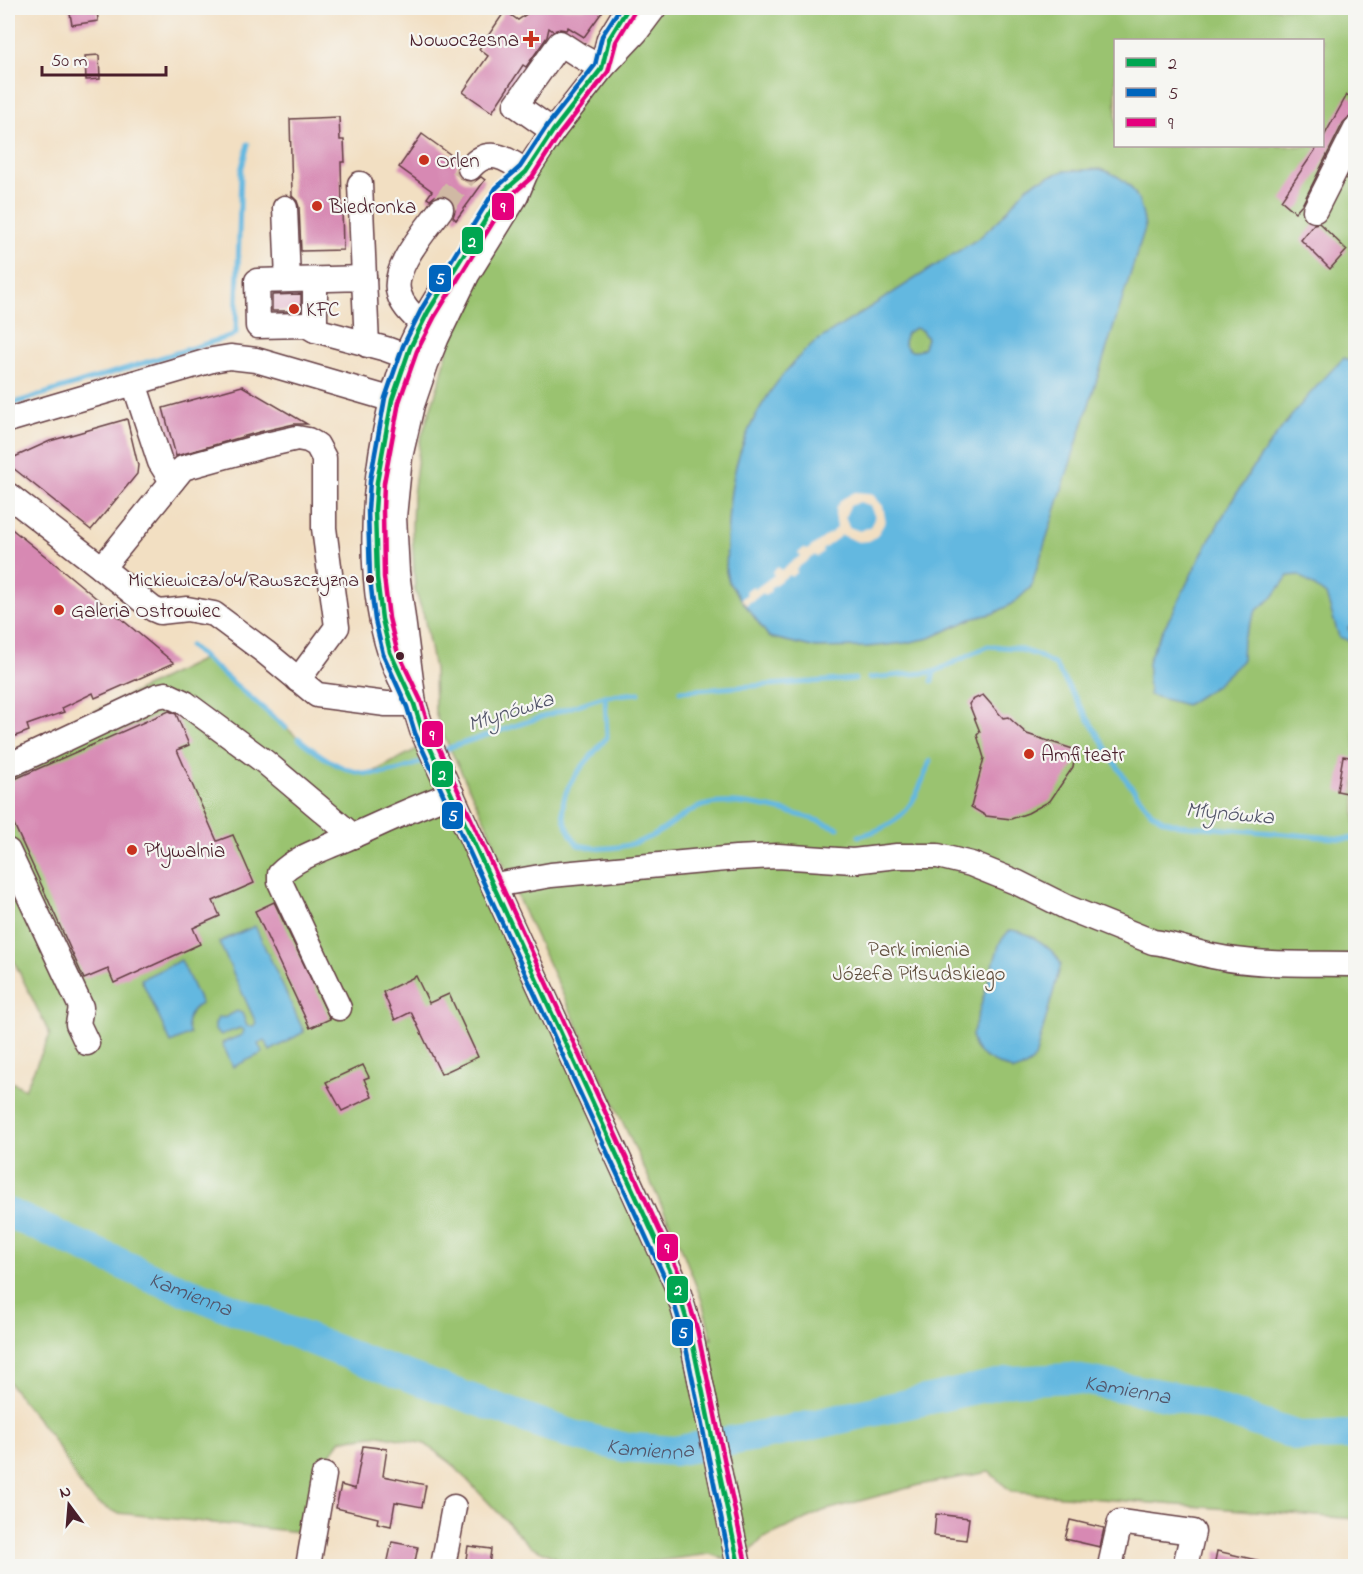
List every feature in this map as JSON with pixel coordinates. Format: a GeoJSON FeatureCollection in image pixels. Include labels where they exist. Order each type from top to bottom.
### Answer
{"type":"FeatureCollection","features":[{"type":"Feature","properties":{"kind":"street"},"geometry":{"type":"LineString","coordinates":[[602,68],[609,39],[628,8]]}},
{"type":"Feature","properties":{"kind":"street"},"geometry":{"type":"LineString","coordinates":[[366,393],[411,365],[436,336],[467,275],[516,196],[526,172],[553,131],[602,68],[636,32],[654,8]]}},
{"type":"Feature","properties":{"kind":"street"},"geometry":{"type":"LineString","coordinates":[[553,131],[516,105],[560,43],[602,68]]}},
{"type":"Feature","properties":{"kind":"street"},"geometry":{"type":"LineString","coordinates":[[1315,210],[1356,129]]}},
{"type":"Feature","properties":{"kind":"street"},"geometry":{"type":"LineString","coordinates":[[470,168],[477,159],[489,155],[513,163],[526,172]]}},
{"type":"Feature","properties":{"kind":"street"},"geometry":{"type":"LineString","coordinates":[[414,704],[397,572],[394,517],[402,403],[422,324],[502,193],[526,172]]}},
{"type":"Feature","properties":{"kind":"street"},"geometry":{"type":"LineString","coordinates":[[360,184],[367,345]]}},
{"type":"Feature","properties":{"kind":"street"},"geometry":{"type":"LineString","coordinates":[[285,208],[288,280]]}},
{"type":"Feature","properties":{"kind":"street"},"geometry":{"type":"LineString","coordinates":[[422,324],[406,308],[399,296],[397,279],[401,267],[441,209]]}},
{"type":"Feature","properties":{"kind":"street"},"geometry":{"type":"LineString","coordinates":[[364,278],[257,281],[258,326],[306,325],[315,330],[367,345],[411,365]]}},
{"type":"Feature","properties":{"kind":"street"},"geometry":{"type":"LineString","coordinates":[[315,280],[315,330]]}},
{"type":"Feature","properties":{"kind":"street"},"geometry":{"type":"LineString","coordinates":[[8,420],[212,360],[230,357],[256,360],[402,403]]}},
{"type":"Feature","properties":{"kind":"street"},"geometry":{"type":"LineString","coordinates":[[134,383],[160,462],[172,481]]}},
{"type":"Feature","properties":{"kind":"street"},"geometry":{"type":"LineString","coordinates":[[366,393],[386,431]]}},
{"type":"Feature","properties":{"kind":"street"},"geometry":{"type":"LineString","coordinates":[[402,403],[386,431],[377,482],[375,521],[377,578],[382,619],[390,652],[414,704],[428,743],[674,1277],[682,1299],[693,1347],[739,1566]]}},
{"type":"Feature","properties":{"kind":"street"},"geometry":{"type":"LineString","coordinates":[[102,568],[183,468],[297,438],[308,440],[316,445],[324,458],[324,528],[337,627],[298,680]]}},
{"type":"Feature","properties":{"kind":"street"},"geometry":{"type":"LineString","coordinates":[[8,495],[153,609],[160,612],[187,609],[214,614],[318,695],[386,704],[414,704]]}},
{"type":"Feature","properties":{"kind":"street"},"geometry":{"type":"LineString","coordinates":[[8,766],[157,696],[166,694],[184,703],[265,762],[353,836]]}},
{"type":"Feature","properties":{"kind":"street"},"geometry":{"type":"LineString","coordinates":[[339,1008],[280,882],[280,874],[286,867],[417,806],[452,794]]}},
{"type":"Feature","properties":{"kind":"street"},"geometry":{"type":"LineString","coordinates":[[8,851],[81,1007],[78,1024],[87,1043]]}},
{"type":"Feature","properties":{"kind":"street"},"geometry":{"type":"LineString","coordinates":[[494,887],[551,875],[736,858],[778,856],[853,861],[897,856],[938,856],[971,864],[1018,883],[1068,908],[1153,942],[1212,956],[1265,962],[1356,964]]}},
{"type":"Feature","properties":{"kind":"street"},"geometry":{"type":"LineString","coordinates":[[308,1566],[324,1476]]}},
{"type":"Feature","properties":{"kind":"street"},"geometry":{"type":"LineString","coordinates":[[443,1566],[454,1507]]}},
{"type":"Feature","properties":{"kind":"street"},"geometry":{"type":"LineString","coordinates":[[1110,1566],[1120,1522],[1193,1532],[1185,1566]]}},
{"type":"Feature","properties":{"kind":"green space","name":"Park imienia Józefa Piłsudskiego"},"geometry":{"type":"Polygon","coordinates":[[[654,8],[1355,8],[1355,1519],[1012,1492],[989,1472],[919,1485],[823,1511],[762,1539],[739,1564],[710,1554],[619,1566],[570,1565],[529,1545],[451,1463],[425,1444],[380,1435],[341,1440],[321,1467],[314,1536],[299,1532],[118,1513],[94,1500],[79,1483],[54,1441],[8,1381],[8,1080],[25,1089],[50,1035],[8,949],[8,754],[205,658],[317,754],[349,771],[368,775],[428,743],[690,1331],[712,1339],[702,1301],[681,1247],[522,907],[485,821],[440,728],[435,711],[434,669],[424,616],[415,590],[413,495],[420,441],[441,377],[456,316],[535,158],[654,8]]]}},
{"type":"Feature","properties":{"kind":"water"},"geometry":{"type":"Polygon","coordinates":[[[1100,169],[1120,178],[1133,190],[1137,198],[1145,228],[1031,587],[1015,602],[995,613],[971,619],[930,638],[906,643],[867,647],[816,648],[769,637],[729,583],[726,572],[729,506],[736,465],[750,426],[760,408],[783,374],[812,344],[979,238],[999,220],[1026,188],[1037,181],[1064,171],[1100,169]],[[915,328],[906,333],[904,343],[910,350],[918,351],[924,347],[927,338],[921,330],[915,328]]]}},
{"type":"Feature","properties":{"kind":"water"},"geometry":{"type":"Polygon","coordinates":[[[1344,358],[1356,365],[1356,624],[1348,628],[1355,643],[1339,637],[1326,595],[1299,575],[1288,576],[1273,597],[1256,611],[1243,639],[1242,661],[1214,687],[1186,705],[1149,695],[1148,663],[1152,651],[1228,508],[1269,445],[1292,415],[1344,358]]]}},
{"type":"Feature","properties":{"kind":"water"},"geometry":{"type":"Polygon","coordinates":[[[255,926],[304,1032],[270,1051],[265,1040],[258,1044],[263,1053],[233,1067],[222,1043],[242,1035],[244,1030],[240,1028],[221,1035],[215,1030],[218,1018],[226,1017],[237,1011],[242,1013],[247,1026],[254,1026],[256,1023],[219,942],[255,926]]]}},
{"type":"Feature","properties":{"kind":"water"},"geometry":{"type":"Polygon","coordinates":[[[1011,930],[1040,941],[1061,964],[1035,1058],[1029,1065],[1014,1071],[981,1054],[973,1043],[972,1035],[1000,942],[1011,930]]]}},
{"type":"Feature","properties":{"kind":"water"},"geometry":{"type":"Polygon","coordinates":[[[181,960],[201,1004],[193,1010],[189,1017],[190,1034],[171,1043],[141,979],[181,960]]]}},
{"type":"Feature","properties":{"kind":"pier"},"geometry":{"type":"Polygon","coordinates":[[[855,492],[873,495],[883,506],[885,518],[877,536],[869,541],[858,542],[842,535],[822,550],[823,552],[817,557],[815,555],[796,569],[797,572],[791,577],[789,575],[770,588],[771,591],[765,595],[763,593],[746,605],[741,599],[747,594],[746,591],[753,586],[755,589],[774,575],[772,572],[778,567],[781,570],[800,556],[798,553],[804,548],[807,550],[837,528],[836,507],[842,499],[855,492]],[[860,502],[850,506],[845,517],[849,527],[860,531],[870,527],[875,517],[870,506],[860,502]]]}},
{"type":"Feature","properties":{"kind":"building"},"geometry":{"type":"Polygon","coordinates":[[[69,8],[97,8],[98,21],[72,25],[69,8]]]}},
{"type":"Feature","properties":{"kind":"building"},"geometry":{"type":"Polygon","coordinates":[[[531,8],[605,8],[584,37],[568,27],[566,30],[553,31],[549,28],[547,37],[526,67],[523,65],[492,112],[463,92],[488,56],[479,49],[505,11],[518,20],[531,8]]]}},
{"type":"Feature","properties":{"kind":"building"},"geometry":{"type":"Polygon","coordinates":[[[99,55],[100,79],[86,80],[85,56],[99,55]]]}},
{"type":"Feature","properties":{"kind":"building"},"geometry":{"type":"Polygon","coordinates":[[[1347,95],[1356,100],[1356,115],[1349,117],[1343,123],[1303,203],[1295,212],[1281,200],[1317,147],[1324,147],[1324,136],[1347,95]]]}},
{"type":"Feature","properties":{"kind":"building","name":"Biedronka"},"geometry":{"type":"Polygon","coordinates":[[[339,117],[340,140],[344,140],[345,162],[341,162],[343,250],[301,251],[299,207],[292,196],[290,119],[339,117]]]}},
{"type":"Feature","properties":{"kind":"building"},"geometry":{"type":"Polygon","coordinates":[[[422,134],[458,160],[456,171],[460,178],[467,182],[474,182],[481,177],[485,180],[456,220],[453,217],[454,204],[450,198],[442,195],[430,200],[427,198],[432,191],[399,167],[422,134]]]}},
{"type":"Feature","properties":{"kind":"building"},"geometry":{"type":"Polygon","coordinates":[[[1319,223],[1347,250],[1330,269],[1301,240],[1314,224],[1319,223]]]}},
{"type":"Feature","properties":{"kind":"building"},"geometry":{"type":"Polygon","coordinates":[[[301,294],[301,311],[272,311],[272,295],[301,294]]]}},
{"type":"Feature","properties":{"kind":"building"},"geometry":{"type":"Polygon","coordinates":[[[242,386],[307,424],[294,424],[259,432],[176,456],[163,408],[242,386]]]}},
{"type":"Feature","properties":{"kind":"building"},"geometry":{"type":"Polygon","coordinates":[[[127,419],[138,465],[137,474],[91,530],[8,464],[8,460],[50,441],[127,419]]]}},
{"type":"Feature","properties":{"kind":"building","name":"Galeria Ostrowiec"},"geometry":{"type":"Polygon","coordinates":[[[8,526],[174,663],[95,698],[93,693],[62,708],[64,712],[27,725],[29,731],[8,739],[8,526]]]}},
{"type":"Feature","properties":{"kind":"building","name":"Amfiteatr"},"geometry":{"type":"Polygon","coordinates":[[[983,695],[1003,718],[1008,717],[1027,734],[1076,750],[1073,767],[1050,801],[1011,819],[986,816],[971,807],[984,758],[977,735],[980,732],[969,704],[983,695]]]}},
{"type":"Feature","properties":{"kind":"building","name":"Pływalnia"},"geometry":{"type":"Polygon","coordinates":[[[169,711],[176,714],[189,745],[177,750],[217,841],[233,835],[254,883],[213,901],[220,916],[193,928],[200,944],[114,983],[108,969],[84,979],[8,811],[8,782],[169,711]]]}},
{"type":"Feature","properties":{"kind":"building"},"geometry":{"type":"Polygon","coordinates":[[[1343,756],[1356,758],[1352,794],[1337,791],[1343,756]]]}},
{"type":"Feature","properties":{"kind":"building"},"geometry":{"type":"Polygon","coordinates":[[[274,902],[330,1019],[310,1028],[255,911],[274,902]]]}},
{"type":"Feature","properties":{"kind":"building"},"geometry":{"type":"Polygon","coordinates":[[[416,976],[429,1003],[449,994],[478,1057],[441,1074],[411,1012],[395,1020],[383,992],[416,976]]]}},
{"type":"Feature","properties":{"kind":"building"},"geometry":{"type":"Polygon","coordinates":[[[363,1065],[369,1077],[364,1079],[372,1097],[342,1111],[326,1082],[363,1065]]]}},
{"type":"Feature","properties":{"kind":"building"},"geometry":{"type":"Polygon","coordinates":[[[363,1446],[387,1449],[383,1476],[426,1485],[422,1507],[395,1502],[391,1526],[377,1523],[378,1518],[336,1508],[341,1485],[355,1489],[363,1446]]]}},
{"type":"Feature","properties":{"kind":"building"},"geometry":{"type":"Polygon","coordinates":[[[936,1514],[969,1518],[966,1540],[934,1536],[936,1514]]]}},
{"type":"Feature","properties":{"kind":"building"},"geometry":{"type":"Polygon","coordinates":[[[1070,1520],[1104,1528],[1100,1547],[1065,1539],[1070,1520]]]}},
{"type":"Feature","properties":{"kind":"building"},"geometry":{"type":"Polygon","coordinates":[[[392,1542],[418,1547],[414,1566],[387,1565],[392,1542]]]}},
{"type":"Feature","properties":{"kind":"building"},"geometry":{"type":"Polygon","coordinates":[[[468,1546],[491,1549],[489,1566],[465,1566],[468,1546]]]}},
{"type":"Feature","properties":{"kind":"building"},"geometry":{"type":"Polygon","coordinates":[[[1217,1551],[1261,1561],[1260,1566],[1214,1566],[1217,1551]]]}},
{"type":"Feature","properties":{"kind":"waterway"},"geometry":{"type":"LineString","coordinates":[[8,405],[236,333],[241,171],[248,144]]}},
{"type":"Feature","properties":{"kind":"waterway","name":"Młynówka"},"geometry":{"type":"LineString","coordinates":[[190,646],[286,728]]}},
{"type":"Feature","properties":{"kind":"waterway","name":"Młynówka"},"geometry":{"type":"LineString","coordinates":[[869,678],[934,672],[988,646],[1015,648],[1037,655],[1055,665],[1124,777],[1151,812],[1163,820],[1179,825],[1356,838]]}},
{"type":"Feature","properties":{"kind":"waterway"},"geometry":{"type":"LineString","coordinates":[[932,681],[934,672]]}},
{"type":"Feature","properties":{"kind":"waterway","name":"Młynówka"},"geometry":{"type":"LineString","coordinates":[[680,691],[855,679]]}},
{"type":"Feature","properties":{"kind":"waterway","name":"Młynówka"},"geometry":{"type":"LineString","coordinates":[[438,754],[451,747],[605,696],[639,693]]}},
{"type":"Feature","properties":{"kind":"waterway"},"geometry":{"type":"LineString","coordinates":[[605,696],[607,737],[576,775],[564,800],[563,814],[568,829],[578,845],[599,848],[630,845],[650,837],[696,808],[717,803],[771,808],[838,828]]}},
{"type":"Feature","properties":{"kind":"waterway","name":"Młynówka"},"geometry":{"type":"LineString","coordinates":[[298,738],[329,761],[359,772],[374,774],[390,772],[427,759]]}},
{"type":"Feature","properties":{"kind":"waterway"},"geometry":{"type":"LineString","coordinates":[[859,836],[887,825],[906,810],[919,788],[930,761]]}},
{"type":"Feature","properties":{"kind":"waterway","name":"Kamienna"},"geometry":{"type":"LineString","coordinates":[[8,1213],[153,1278],[360,1359],[573,1435],[623,1447],[674,1451],[790,1430],[1011,1381],[1070,1378],[1188,1399],[1298,1436],[1356,1435]]}},
{"type":"Feature","properties":{"kind":"tunnel"},"geometry":{"type":"LineString","coordinates":[[441,209],[470,168]]}},
{"type":"Feature","properties":{"kind":"transit line","name":"5"},"geometry":{"type":"LineString","coordinates":[[620,8],[602,36],[595,65],[547,126],[520,167],[496,188],[422,308],[403,346],[385,398],[370,481],[368,510],[370,579],[375,620],[383,654],[407,707],[415,733],[669,1287],[683,1333],[731,1566]]}},
{"type":"Feature","properties":{"kind":"transit line","name":"2"},"geometry":{"type":"LineString","coordinates":[[628,8],[609,39],[602,68],[553,131],[526,172],[502,193],[428,312],[410,348],[392,400],[377,482],[375,510],[377,578],[382,619],[390,652],[414,704],[422,730],[676,1284],[690,1331],[739,1566]]}},
{"type":"Feature","properties":{"kind":"transit line","name":"9"},"geometry":{"type":"LineString","coordinates":[[634,12],[616,42],[608,72],[559,135],[532,177],[508,198],[435,316],[417,351],[399,402],[384,483],[384,577],[389,618],[397,650],[421,701],[429,727],[683,1282],[697,1329],[746,1564]]}},
{"type":"Feature","properties":{"kind":"place","name":"Nowoczesna"},"geometry":{"type":"Point","coordinates":[531,39]}},
{"type":"Feature","properties":{"kind":"place","name":"Orlen"},"geometry":{"type":"Point","coordinates":[424,160]}},
{"type":"Feature","properties":{"kind":"place","name":"Biedronka"},"geometry":{"type":"Point","coordinates":[317,206]}},
{"type":"Feature","properties":{"kind":"place","name":"KFC"},"geometry":{"type":"Point","coordinates":[294,309]}},
{"type":"Feature","properties":{"kind":"place","name":"Mickiewicza/04/Rawszczyzna"},"geometry":{"type":"Point","coordinates":[370,579]}},
{"type":"Feature","properties":{"kind":"place","name":"Galeria Ostrowiec"},"geometry":{"type":"Point","coordinates":[59,610]}},
{"type":"Feature","properties":{"kind":"place","name":"Amfiteatr"},"geometry":{"type":"Point","coordinates":[1029,754]}},
{"type":"Feature","properties":{"kind":"place","name":"Pływalnia"},"geometry":{"type":"Point","coordinates":[132,850]}}]}
